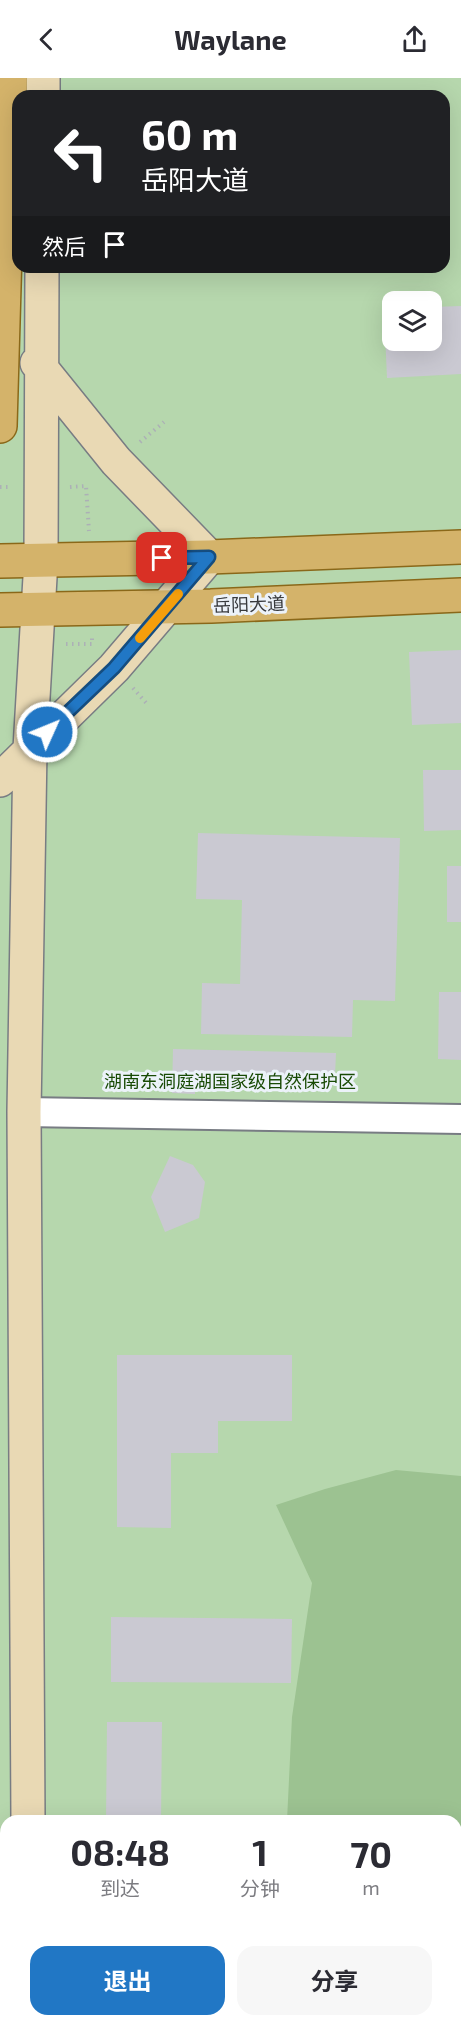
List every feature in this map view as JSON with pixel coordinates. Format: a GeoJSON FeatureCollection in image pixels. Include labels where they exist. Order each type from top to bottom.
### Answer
{"type":"FeatureCollection","features":[{"type":"Feature","properties":{"kind":"main road"},"geometry":{"type":"LineString","coordinates":[[0,426],[10,78]]}},
{"type":"Feature","properties":{"kind":"main road"},"geometry":{"type":"LineString","coordinates":[[28,1815],[24,1112],[30,749],[40,609],[42,273]]}},
{"type":"Feature","properties":{"kind":"main road"},"geometry":{"type":"LineString","coordinates":[[3,312],[41,369],[116,461],[209,557]]}},
{"type":"Feature","properties":{"kind":"main road"},"geometry":{"type":"LineString","coordinates":[[0,561],[209,557],[461,546]]}},
{"type":"Feature","properties":{"kind":"main road"},"geometry":{"type":"LineString","coordinates":[[0,780],[114,668],[209,557]]}},
{"type":"Feature","properties":{"kind":"main road","name":"岳阳大道"},"geometry":{"type":"LineString","coordinates":[[0,610],[167,607],[461,596]]}},
{"type":"Feature","properties":{"kind":"street"},"geometry":{"type":"LineString","coordinates":[[24,1112],[461,1119]]}},
{"type":"Feature","properties":{"kind":"green space","name":"湖南东洞庭湖国家级自然保护区"},"geometry":{"type":"Polygon","coordinates":[[[0,78],[461,78],[461,1815],[0,1815],[0,78]]]}},
{"type":"Feature","properties":{"kind":"green space"},"geometry":{"type":"Polygon","coordinates":[[[396,1470],[461,1476],[461,1815],[287,1815],[292,1717],[312,1583],[276,1505],[396,1470]]]}},
{"type":"Feature","properties":{"kind":"building"},"geometry":{"type":"Polygon","coordinates":[[[461,306],[461,374],[387,378],[386,351],[442,351],[442,307],[461,306]]]}},
{"type":"Feature","properties":{"kind":"building"},"geometry":{"type":"Polygon","coordinates":[[[461,650],[461,723],[412,725],[409,652],[461,650]]]}},
{"type":"Feature","properties":{"kind":"building"},"geometry":{"type":"Polygon","coordinates":[[[423,770],[461,770],[461,830],[424,831],[423,770]]]}},
{"type":"Feature","properties":{"kind":"building"},"geometry":{"type":"Polygon","coordinates":[[[198,833],[400,838],[395,1001],[353,1000],[352,1037],[201,1034],[202,983],[240,984],[242,900],[196,899],[198,833]]]}},
{"type":"Feature","properties":{"kind":"building"},"geometry":{"type":"Polygon","coordinates":[[[447,866],[461,866],[461,922],[447,922],[447,866]]]}},
{"type":"Feature","properties":{"kind":"building"},"geometry":{"type":"Polygon","coordinates":[[[439,992],[461,992],[461,1060],[438,1059],[439,992]]]}},
{"type":"Feature","properties":{"kind":"building"},"geometry":{"type":"Polygon","coordinates":[[[173,1049],[336,1053],[335,1076],[195,1073],[195,1094],[172,1093],[173,1049]]]}},
{"type":"Feature","properties":{"kind":"building"},"geometry":{"type":"Polygon","coordinates":[[[170,1156],[193,1165],[205,1182],[199,1218],[165,1232],[151,1197],[170,1156]]]}},
{"type":"Feature","properties":{"kind":"building"},"geometry":{"type":"Polygon","coordinates":[[[117,1355],[292,1355],[292,1421],[218,1421],[218,1453],[171,1453],[171,1528],[117,1527],[117,1355]]]}},
{"type":"Feature","properties":{"kind":"building"},"geometry":{"type":"Polygon","coordinates":[[[111,1617],[292,1619],[291,1683],[111,1682],[111,1617]]]}},
{"type":"Feature","properties":{"kind":"building"},"geometry":{"type":"Polygon","coordinates":[[[107,1722],[162,1722],[161,1815],[106,1815],[107,1722]]]}},
{"type":"Feature","properties":{"kind":"slow traffic"},"geometry":{"type":"LineString","coordinates":[[140,638],[178,594]]}},
{"type":"Feature","properties":{"kind":"route"},"geometry":{"type":"LineString","coordinates":[[47,732],[114,668],[209,557],[162,558]]}}]}
